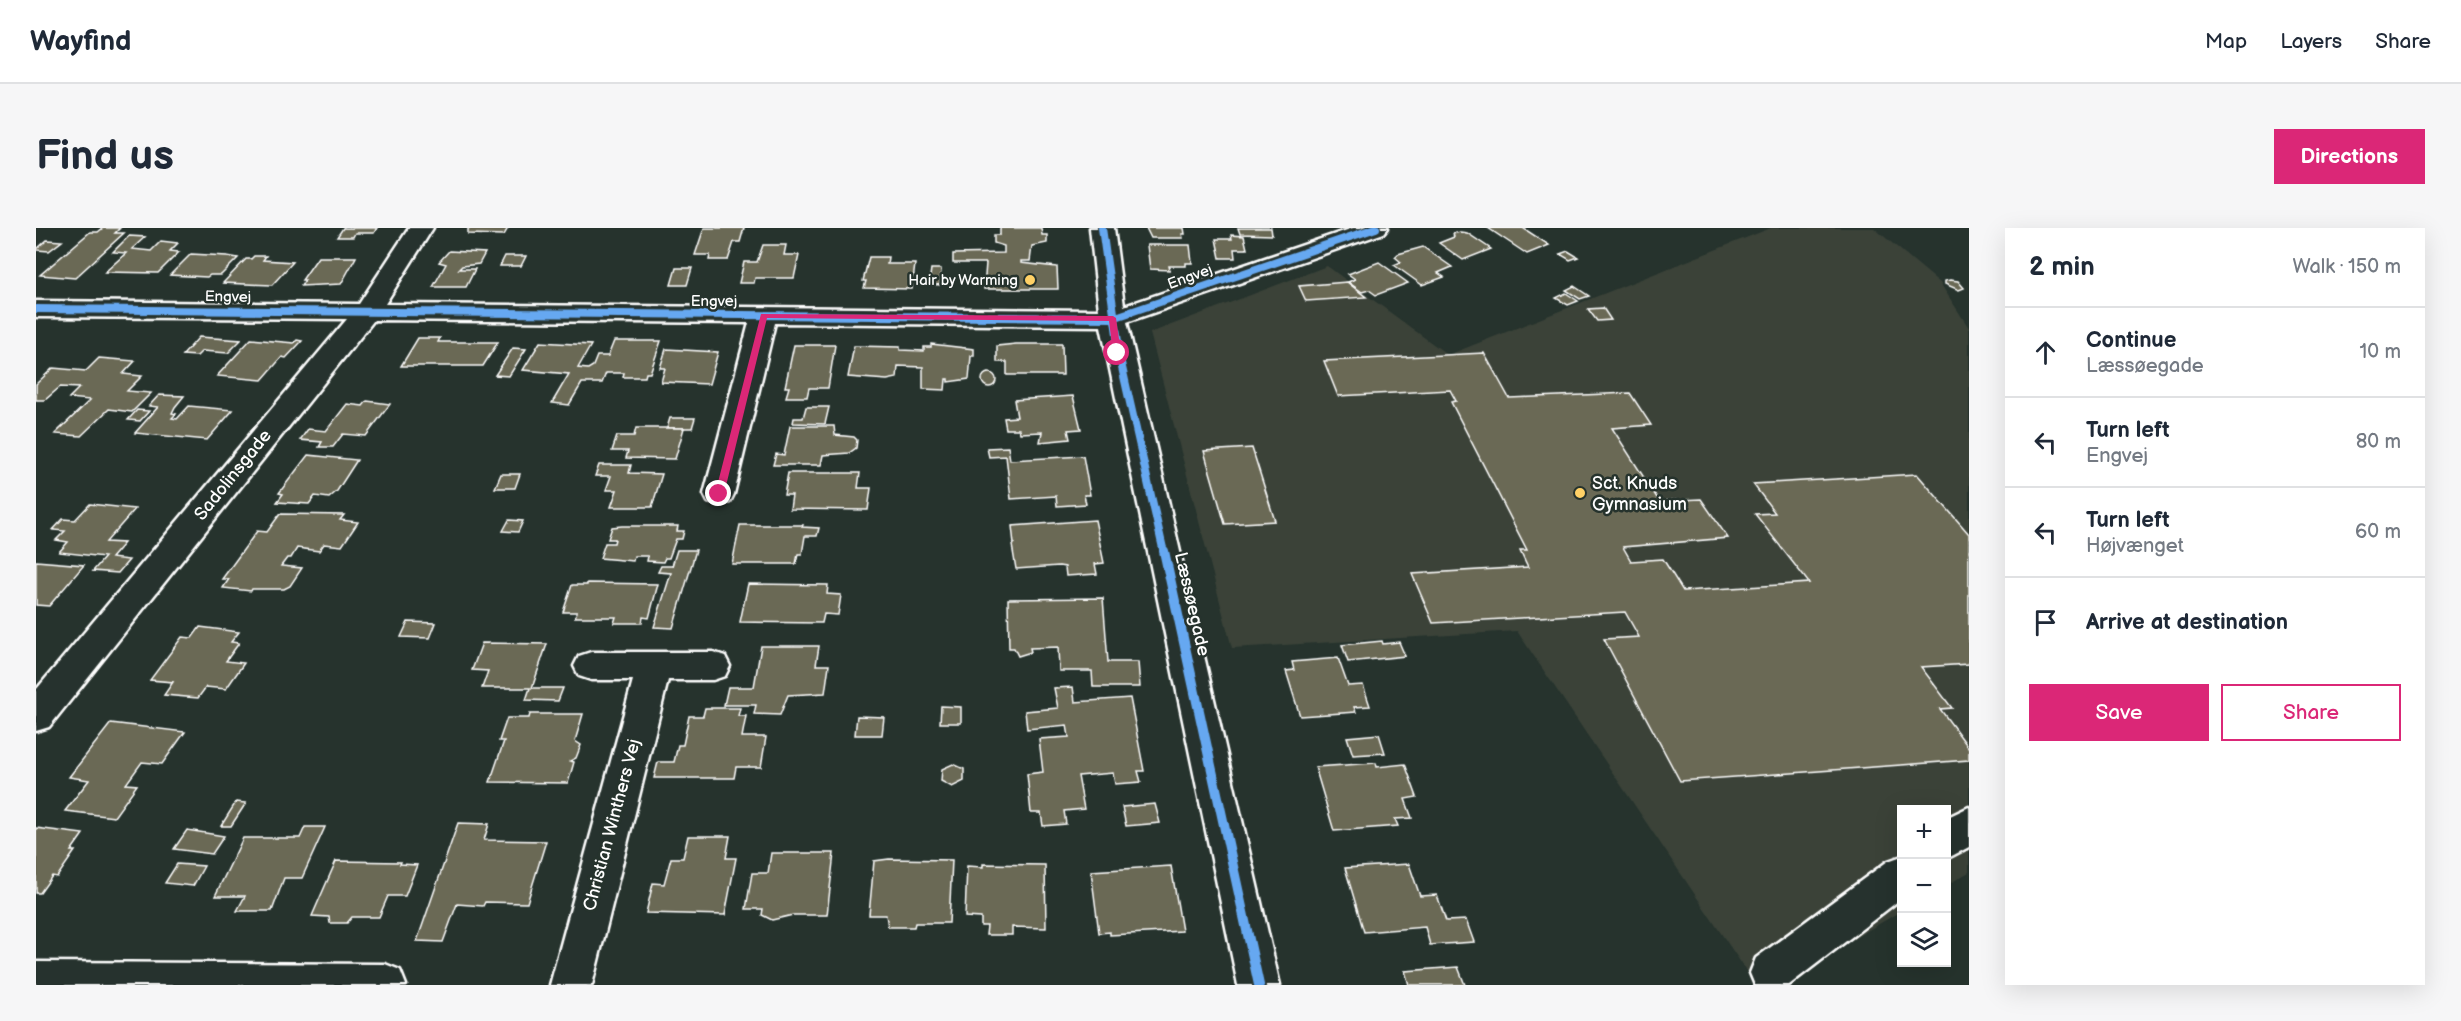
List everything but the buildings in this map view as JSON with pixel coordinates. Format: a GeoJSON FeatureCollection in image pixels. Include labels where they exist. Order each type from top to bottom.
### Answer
{"type":"FeatureCollection","features":[{"type":"Feature","properties":{"kind":"street","name":"Sadolinsgade"},"geometry":{"type":"LineString","coordinates":[[36,716],[366,314],[421,228]]}},
{"type":"Feature","properties":{"kind":"street","name":"Læssøegade"},"geometry":{"type":"LineString","coordinates":[[1102,228],[1106,280],[1117,353],[1172,585],[1259,985]]}},
{"type":"Feature","properties":{"kind":"street","name":"Engvej"},"geometry":{"type":"LineString","coordinates":[[36,309],[366,314],[1113,318],[1376,228]]}},
{"type":"Feature","properties":{"kind":"street"},"geometry":{"type":"LineString","coordinates":[[719,494],[764,316]]}},
{"type":"Feature","properties":{"kind":"street"},"geometry":{"type":"LineString","coordinates":[[591,666],[713,666]]}},
{"type":"Feature","properties":{"kind":"street","name":"Christian Winthers Vej"},"geometry":{"type":"LineString","coordinates":[[572,985],[654,666]]}},
{"type":"Feature","properties":{"kind":"street"},"geometry":{"type":"LineString","coordinates":[[1771,973],[1897,878]]}},
{"type":"Feature","properties":{"kind":"street"},"geometry":{"type":"LineString","coordinates":[[36,983],[385,985]]}},
{"type":"Feature","properties":{"kind":"shaded area","name":"Sct. Knuds Gymnasium"},"geometry":{"type":"Polygon","coordinates":[[[1771,228],[1874,228],[1940,283],[1969,328],[1969,872],[1951,883],[1951,805],[1897,805],[1897,913],[1775,985],[1756,985],[1517,631],[1232,648],[1150,333],[1327,266],[1448,355],[1771,228]]]}},
{"type":"Feature","properties":{"kind":"cycle path"},"geometry":{"type":"LineString","coordinates":[[1102,228],[1106,273],[1121,363],[1259,985]]}},
{"type":"Feature","properties":{"kind":"cycle path"},"geometry":{"type":"LineString","coordinates":[[36,309],[1113,318],[1376,228]]}},
{"type":"Feature","properties":{"kind":"place","name":"Hair by Warming"},"geometry":{"type":"Point","coordinates":[1030,280]}},
{"type":"Feature","properties":{"kind":"place","name":"Sct. Knuds Gymnasium"},"geometry":{"type":"Point","coordinates":[1580,493]}},
{"type":"Feature","properties":{"kind":"route"},"geometry":{"type":"LineString","coordinates":[[719,494],[764,316],[1113,318],[1117,353]]}}]}
